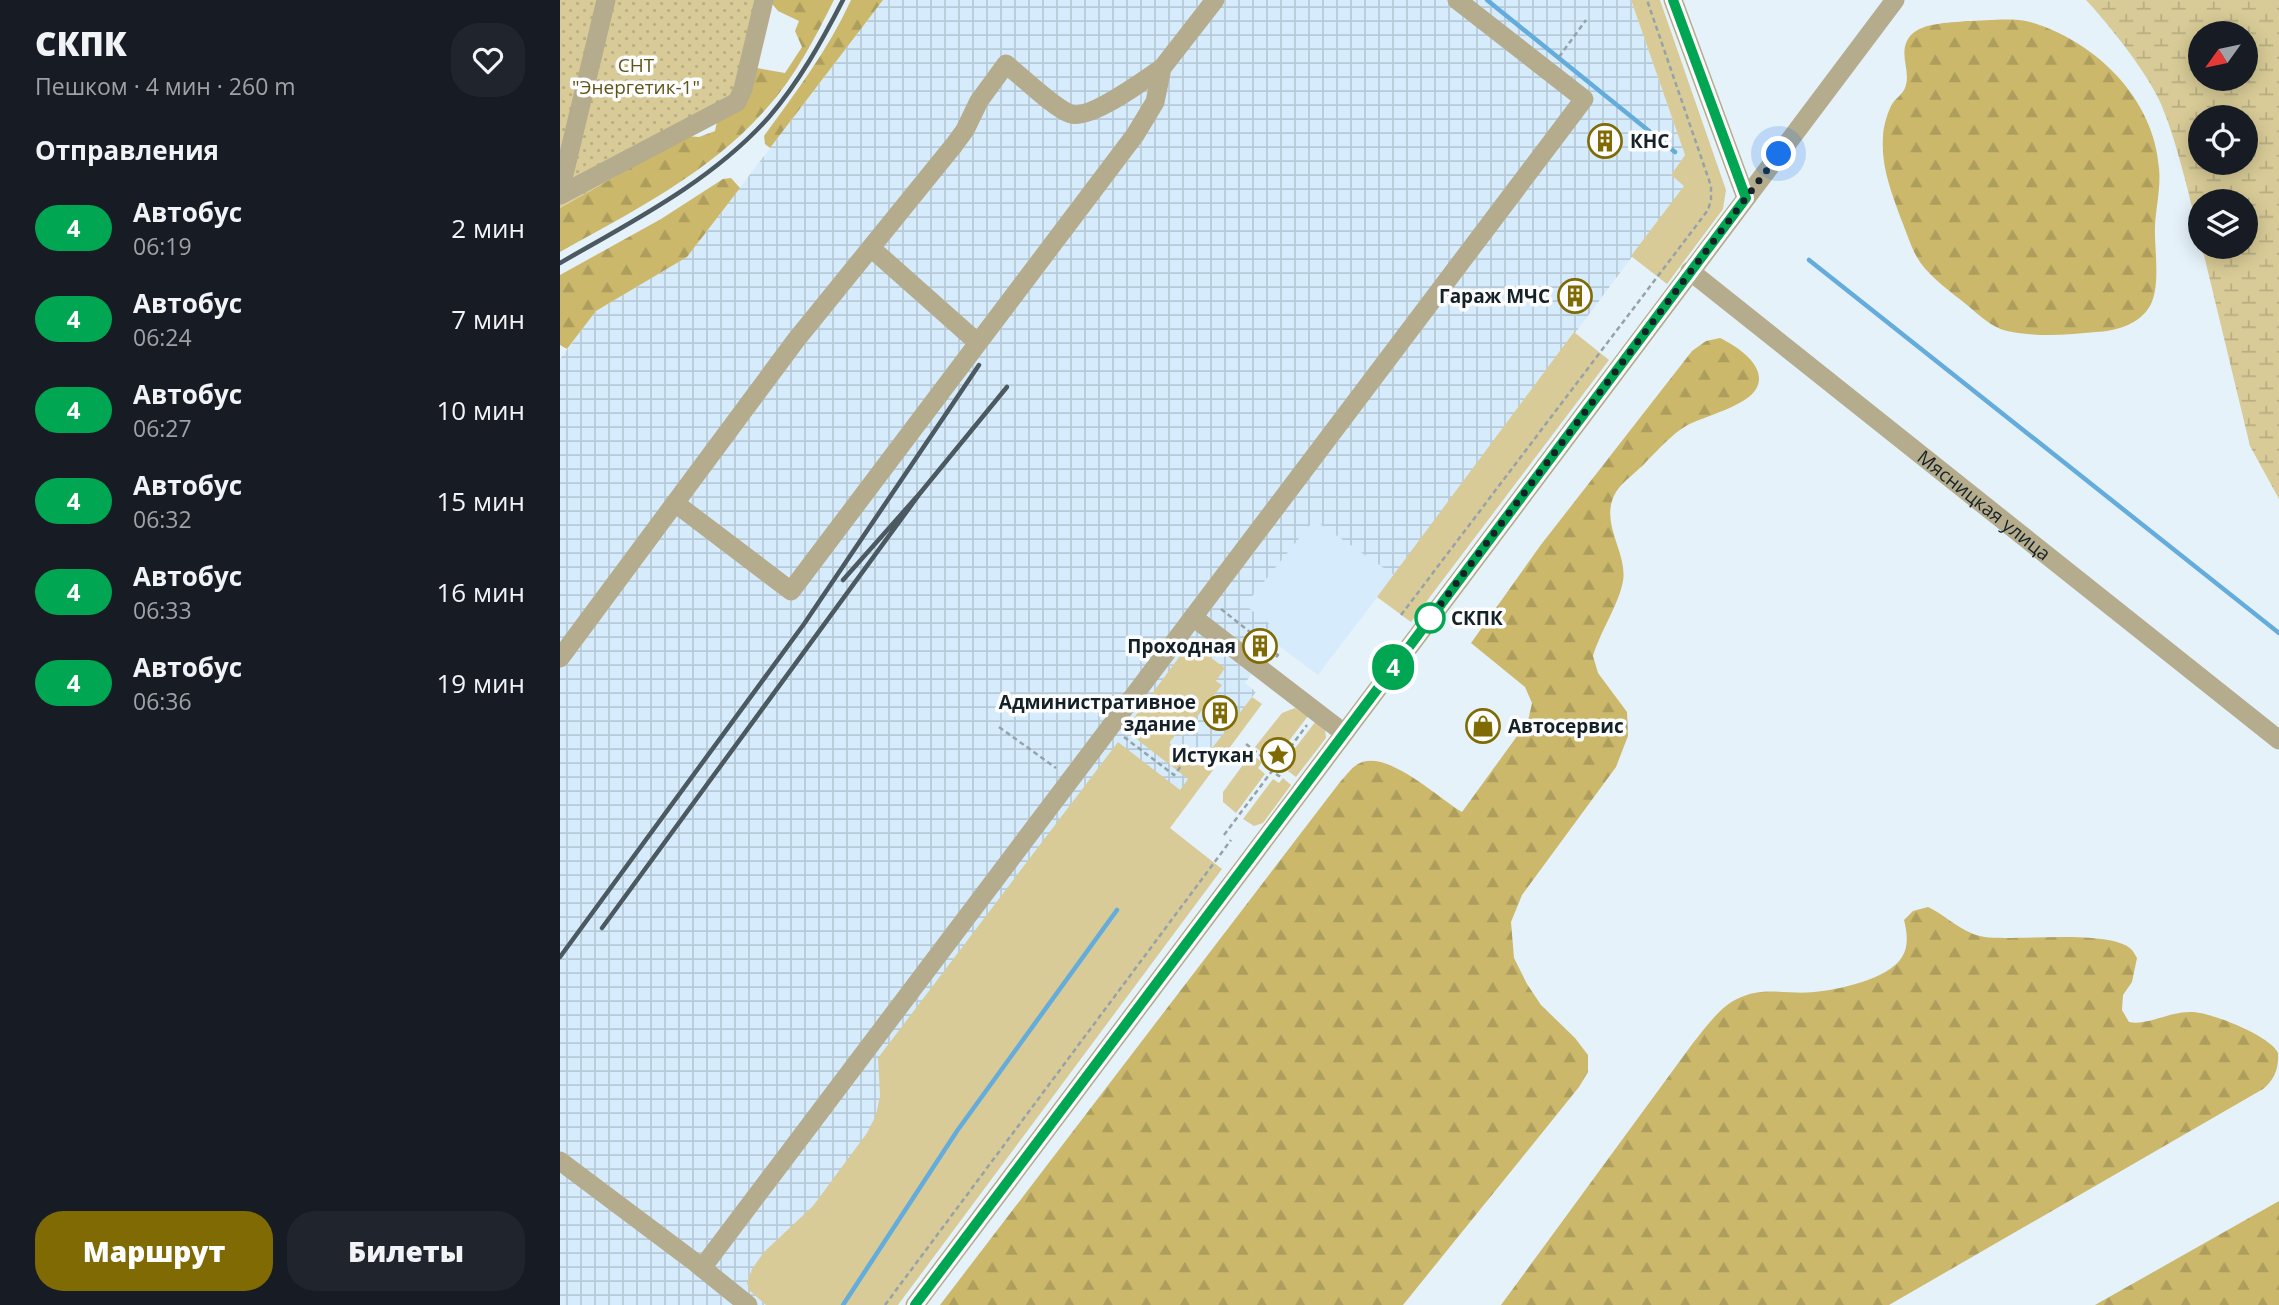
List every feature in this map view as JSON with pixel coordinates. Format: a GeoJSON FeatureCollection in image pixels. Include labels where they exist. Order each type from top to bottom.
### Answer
{"type":"FeatureCollection","features":[{"type":"Feature","properties":{"kind":"street"},"geometry":{"type":"LineString","coordinates":[[560,193],[606,0]]}},
{"type":"Feature","properties":{"kind":"street"},"geometry":{"type":"LineString","coordinates":[[560,193],[737,102],[743,89],[764,0]]}},
{"type":"Feature","properties":{"kind":"street"},"geometry":{"type":"LineString","coordinates":[[560,658],[796,340],[954,145],[965,130],[979,101],[1006,64],[1061,109],[1074,115],[1089,113],[1162,68],[1215,0]]}},
{"type":"Feature","properties":{"kind":"street"},"geometry":{"type":"LineString","coordinates":[[702,1268],[1584,99],[1457,0]]}},
{"type":"Feature","properties":{"kind":"street"},"geometry":{"type":"LineString","coordinates":[[1674,0],[1746,198]]}},
{"type":"Feature","properties":{"kind":"street"},"geometry":{"type":"LineString","coordinates":[[915,1305],[1895,0]]}},
{"type":"Feature","properties":{"kind":"street"},"geometry":{"type":"LineString","coordinates":[[676,503],[791,591],[1147,117],[1155,102],[1162,68]]}},
{"type":"Feature","properties":{"kind":"street"},"geometry":{"type":"LineString","coordinates":[[870,248],[976,342]]}},
{"type":"Feature","properties":{"kind":"street","name":"Мясницкая улица"},"geometry":{"type":"LineString","coordinates":[[1690,271],[2279,740]]}},
{"type":"Feature","properties":{"kind":"street"},"geometry":{"type":"LineString","coordinates":[[1193,617],[1344,733]]}},
{"type":"Feature","properties":{"kind":"street"},"geometry":{"type":"LineString","coordinates":[[560,1161],[748,1305]]}},
{"type":"Feature","properties":{"kind":"path"},"geometry":{"type":"LineString","coordinates":[[1401,615],[1708,210],[1711,200],[1708,176],[1647,0]]}},
{"type":"Feature","properties":{"kind":"path"},"geometry":{"type":"LineString","coordinates":[[1549,71],[1586,20]]}},
{"type":"Feature","properties":{"kind":"path"},"geometry":{"type":"LineString","coordinates":[[1215,605],[1255,636]]}},
{"type":"Feature","properties":{"kind":"path"},"geometry":{"type":"LineString","coordinates":[[1280,761],[1317,712]]}},
{"type":"Feature","properties":{"kind":"path"},"geometry":{"type":"LineString","coordinates":[[999,727],[1071,780]]}},
{"type":"Feature","properties":{"kind":"path"},"geometry":{"type":"LineString","coordinates":[[1110,727],[1174,775],[1185,761]]}},
{"type":"Feature","properties":{"kind":"path"},"geometry":{"type":"LineString","coordinates":[[1246,744],[1269,762]]}},
{"type":"Feature","properties":{"kind":"path"},"geometry":{"type":"LineString","coordinates":[[1273,756],[1280,761],[1286,766],[1279,776],[1266,766],[1273,756]]}},
{"type":"Feature","properties":{"kind":"path"},"geometry":{"type":"LineString","coordinates":[[1224,835],[1272,771]]}},
{"type":"Feature","properties":{"kind":"path"},"geometry":{"type":"LineString","coordinates":[[885,1305],[1231,840]]}},
{"type":"Feature","properties":{"kind":"shaded area"},"geometry":{"type":"Polygon","coordinates":[[[883,0],[1631,0],[1685,155],[1671,175],[1685,186],[1394,575],[1314,520],[1245,605],[1271,625],[1267,630],[1278,639],[1245,683],[1256,692],[787,1305],[560,1305],[560,359],[596,311],[687,257],[883,0]]]}},
{"type":"Feature","properties":{"kind":"shaded area"},"geometry":{"type":"Polygon","coordinates":[[[1314,519],[1394,575],[1318,675],[1275,643],[1278,638],[1267,630],[1270,625],[1245,605],[1314,519]]]}},
{"type":"Feature","properties":{"kind":"green space","name":"СНТ \"Энергетик-1\""},"geometry":{"type":"Polygon","coordinates":[[[560,0],[766,0],[743,103],[560,208],[560,0]]]}},
{"type":"Feature","properties":{"kind":"green space"},"geometry":{"type":"Polygon","coordinates":[[[769,0],[834,0],[804,57],[776,97],[744,132],[696,171],[642,206],[560,252],[560,208],[686,136],[699,137],[715,131],[718,117],[751,67],[785,73],[802,47],[795,31],[799,21],[778,11],[769,0]]]}},
{"type":"Feature","properties":{"kind":"green space"},"geometry":{"type":"Polygon","coordinates":[[[851,0],[883,0],[770,148],[765,144],[764,136],[822,53],[851,0]]]}},
{"type":"Feature","properties":{"kind":"green space"},"geometry":{"type":"Polygon","coordinates":[[[1631,0],[1660,0],[1726,190],[1723,209],[1667,284],[1631,256],[1684,186],[1671,175],[1685,155],[1631,0]]]}},
{"type":"Feature","properties":{"kind":"green space"},"geometry":{"type":"Polygon","coordinates":[[[2086,0],[2279,0],[2279,499],[2250,446],[2205,259],[2258,259],[2258,189],[2188,189],[2188,192],[2161,104],[2117,36],[2086,0]]]}},
{"type":"Feature","properties":{"kind":"green space"},"geometry":{"type":"Polygon","coordinates":[[[2007,19],[2030,22],[2077,43],[2117,76],[2146,118],[2155,142],[2159,168],[2155,226],[2156,280],[2148,309],[2132,323],[2111,330],[2074,334],[2040,335],[2007,331],[1996,327],[1948,290],[1930,274],[1917,257],[1888,179],[1883,148],[1884,125],[1891,106],[1906,85],[1904,50],[1908,39],[1913,33],[1927,26],[2007,19]]]}},
{"type":"Feature","properties":{"kind":"green space"},"geometry":{"type":"Polygon","coordinates":[[[731,178],[740,188],[687,257],[596,311],[567,349],[560,345],[560,275],[661,219],[723,179],[731,178]]]}},
{"type":"Feature","properties":{"kind":"green space"},"geometry":{"type":"Polygon","coordinates":[[[1574,332],[1609,360],[1411,622],[1377,597],[1574,332]]]}},
{"type":"Feature","properties":{"kind":"green space"},"geometry":{"type":"Polygon","coordinates":[[[1720,338],[1749,358],[1755,365],[1759,381],[1756,389],[1744,401],[1694,422],[1665,442],[1616,492],[1610,514],[1621,559],[1623,581],[1593,656],[1598,673],[1627,712],[1628,736],[1616,767],[1522,895],[1511,922],[1514,958],[1527,984],[1541,1005],[1575,1038],[1588,1055],[1588,1072],[1579,1087],[1403,1305],[940,1305],[1352,769],[1360,763],[1384,763],[1412,777],[1462,812],[1528,721],[1532,703],[1525,687],[1471,643],[1540,546],[1692,351],[1706,341],[1720,338]]]}},
{"type":"Feature","properties":{"kind":"green space"},"geometry":{"type":"Polygon","coordinates":[[[1192,651],[1210,657],[1225,668],[1216,681],[1222,685],[1182,736],[1177,733],[1169,743],[1198,766],[1252,697],[1262,704],[1170,828],[1222,869],[898,1305],[766,1305],[749,1290],[747,1283],[752,1269],[764,1252],[813,1206],[867,1133],[876,1115],[880,1096],[878,1058],[1118,742],[1180,790],[1188,779],[1125,730],[1183,652],[1192,651]]]}},
{"type":"Feature","properties":{"kind":"green space"},"geometry":{"type":"Polygon","coordinates":[[[1295,708],[1308,716],[1279,754],[1272,749],[1267,756],[1255,747],[1282,713],[1295,708]]]}},
{"type":"Feature","properties":{"kind":"green space"},"geometry":{"type":"Polygon","coordinates":[[[1316,721],[1325,729],[1326,738],[1296,777],[1288,771],[1293,765],[1286,760],[1316,721]]]}},
{"type":"Feature","properties":{"kind":"green space"},"geometry":{"type":"Polygon","coordinates":[[[1251,754],[1262,762],[1258,768],[1265,774],[1236,813],[1223,802],[1223,792],[1251,754]]]}},
{"type":"Feature","properties":{"kind":"green space"},"geometry":{"type":"Polygon","coordinates":[[[1283,778],[1291,785],[1263,823],[1254,826],[1243,819],[1273,779],[1279,783],[1283,778]]]}},
{"type":"Feature","properties":{"kind":"green space"},"geometry":{"type":"Polygon","coordinates":[[[1928,907],[1962,929],[1985,937],[2083,937],[2120,943],[2131,949],[2137,958],[2132,982],[2123,995],[2122,1010],[2129,1022],[2144,1022],[2183,1012],[2201,1013],[2225,1020],[2273,1046],[2278,1053],[2275,1074],[2263,1089],[1889,1305],[1501,1305],[1693,1043],[1722,1009],[1736,999],[1752,993],[1824,991],[1875,977],[1895,965],[1902,957],[1907,939],[1904,920],[1913,911],[1928,907]]]}},
{"type":"Feature","properties":{"kind":"green space"},"geometry":{"type":"Polygon","coordinates":[[[2279,1201],[2279,1305],[2095,1305],[2279,1201]]]}},
{"type":"Feature","properties":{"kind":"waterway"},"geometry":{"type":"LineString","coordinates":[[1487,0],[1675,152]]}},
{"type":"Feature","properties":{"kind":"waterway"},"geometry":{"type":"LineString","coordinates":[[1809,260],[2279,633]]}},
{"type":"Feature","properties":{"kind":"waterway"},"geometry":{"type":"LineString","coordinates":[[843,1305],[957,1131],[1117,910]]}},
{"type":"Feature","properties":{"kind":"railway"},"geometry":{"type":"LineString","coordinates":[[560,263],[670,198],[723,161],[747,140],[790,90],[843,0]]}},
{"type":"Feature","properties":{"kind":"railway"},"geometry":{"type":"LineString","coordinates":[[560,957],[804,624],[979,365]]}},
{"type":"Feature","properties":{"kind":"railway"},"geometry":{"type":"LineString","coordinates":[[921,492],[1007,387]]}},
{"type":"Feature","properties":{"kind":"railway"},"geometry":{"type":"LineString","coordinates":[[602,928],[921,492],[843,580]]}},
{"type":"Feature","properties":{"kind":"bus line","name":"4"},"geometry":{"type":"LineString","coordinates":[[915,1305],[1746,198],[1673,0]]}},
{"type":"Feature","properties":{"kind":"place","name":"КНС"},"geometry":{"type":"Point","coordinates":[1605,141]}},
{"type":"Feature","properties":{"kind":"place","name":"Гараж МЧС"},"geometry":{"type":"Point","coordinates":[1575,296]}},
{"type":"Feature","properties":{"kind":"place","name":"СКПК"},"geometry":{"type":"Point","coordinates":[1430,618]}},
{"type":"Feature","properties":{"kind":"place","name":"Проходная"},"geometry":{"type":"Point","coordinates":[1260,646]}},
{"type":"Feature","properties":{"kind":"place","name":"Административное здание"},"geometry":{"type":"Point","coordinates":[1220,713]}},
{"type":"Feature","properties":{"kind":"place","name":"Автосервис"},"geometry":{"type":"Point","coordinates":[1483,726]}},
{"type":"Feature","properties":{"kind":"place","name":"Истукан"},"geometry":{"type":"Point","coordinates":[1278,755]}},
{"type":"Feature","properties":{"kind":"route"},"geometry":{"type":"LineString","coordinates":[[1430,618],[1428,621],[1779,154]]}}]}
